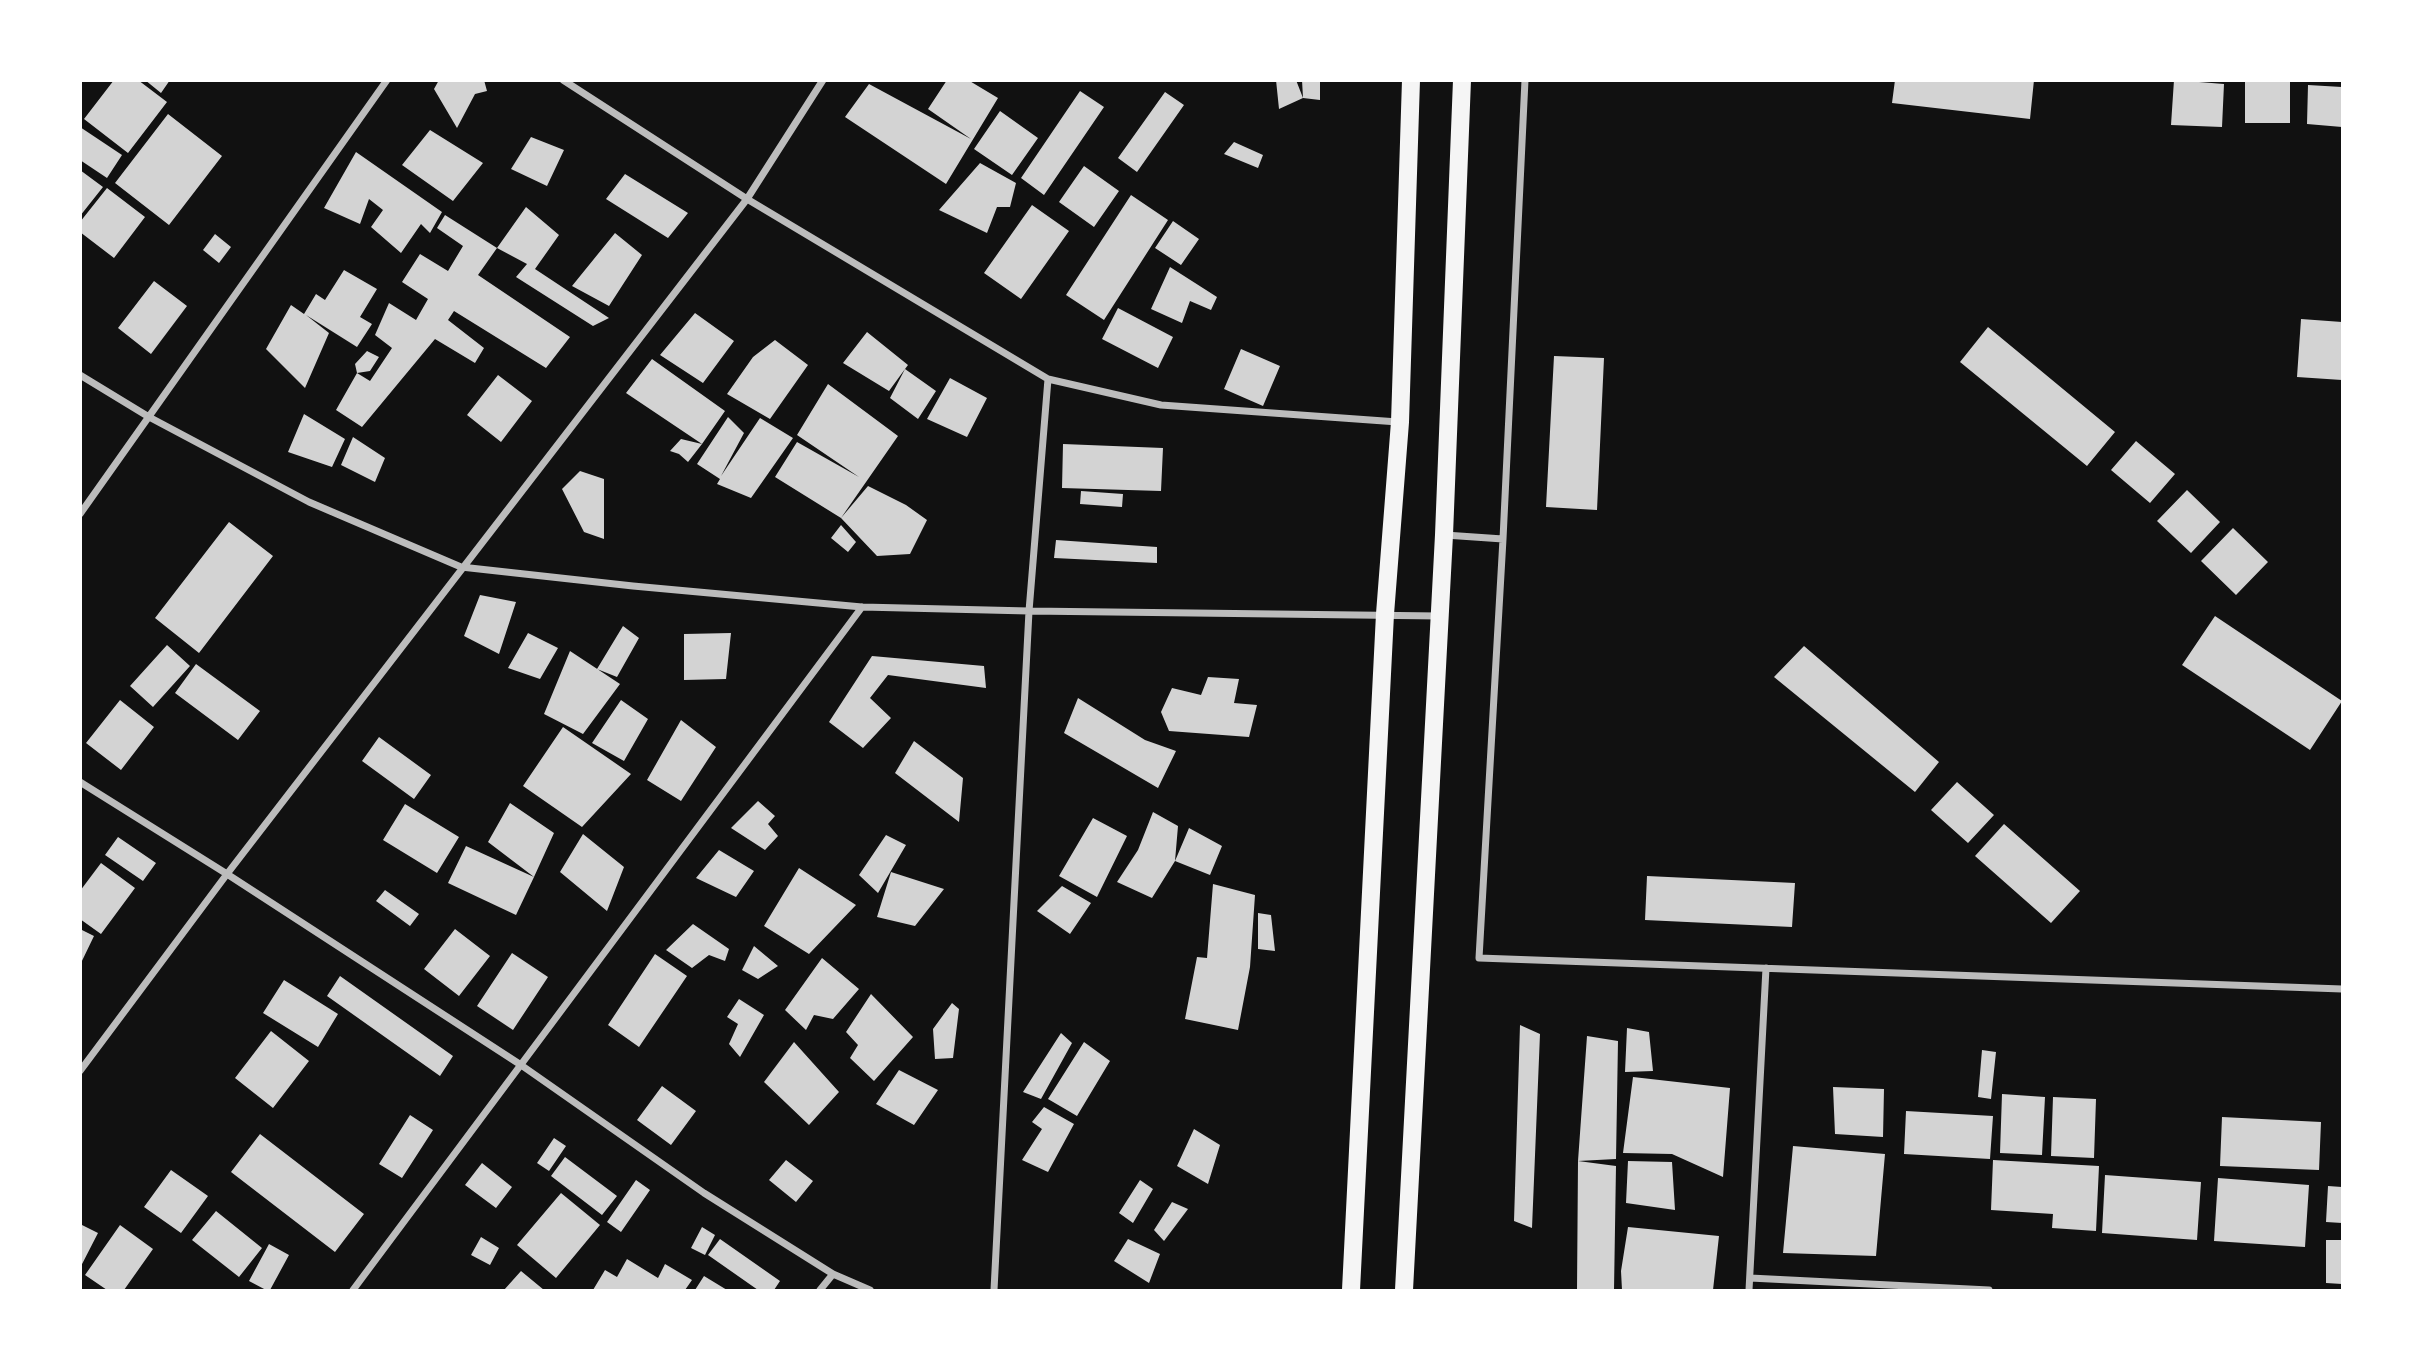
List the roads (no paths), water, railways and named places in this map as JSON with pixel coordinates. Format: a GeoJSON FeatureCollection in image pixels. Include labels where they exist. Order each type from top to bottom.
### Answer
{"type":"FeatureCollection","features":[{"type":"Feature","properties":{"kind":"main road"},"geometry":{"type":"LineString","coordinates":[[1351,1290],[1385,614],[1400,422],[1411,80]]}},
{"type":"Feature","properties":{"kind":"main road"},"geometry":{"type":"LineString","coordinates":[[1404,1290],[1444,535],[1462,80]]}},
{"type":"Feature","properties":{"kind":"street"},"geometry":{"type":"LineString","coordinates":[[80,514],[387,80]]}},
{"type":"Feature","properties":{"kind":"street"},"geometry":{"type":"LineString","coordinates":[[563,80],[747,199],[1048,379],[1161,405],[1400,422]]}},
{"type":"Feature","properties":{"kind":"street"},"geometry":{"type":"LineString","coordinates":[[80,1071],[461,567],[659,316],[747,199],[823,80]]}},
{"type":"Feature","properties":{"kind":"street"},"geometry":{"type":"LineString","coordinates":[[1525,80],[1479,958],[2343,989]]}},
{"type":"Feature","properties":{"kind":"street"},"geometry":{"type":"LineString","coordinates":[[80,375],[149,417],[309,502],[461,567],[862,607],[1439,616]]}},
{"type":"Feature","properties":{"kind":"street"},"geometry":{"type":"LineString","coordinates":[[994,1290],[1029,611],[1048,379]]}},
{"type":"Feature","properties":{"kind":"street"},"geometry":{"type":"LineString","coordinates":[[1444,535],[1503,539]]}},
{"type":"Feature","properties":{"kind":"street"},"geometry":{"type":"LineString","coordinates":[[353,1290],[862,607]]}},
{"type":"Feature","properties":{"kind":"street"},"geometry":{"type":"LineString","coordinates":[[80,782],[521,1065],[704,1193],[832,1274],[870,1290]]}},
{"type":"Feature","properties":{"kind":"street"},"geometry":{"type":"LineString","coordinates":[[1749,1290],[1766,968]]}},
{"type":"Feature","properties":{"kind":"street"},"geometry":{"type":"LineString","coordinates":[[820,1290],[832,1274]]}},
{"type":"Feature","properties":{"kind":"street"},"geometry":{"type":"LineString","coordinates":[[1750,1278],[1989,1290]]}}]}
